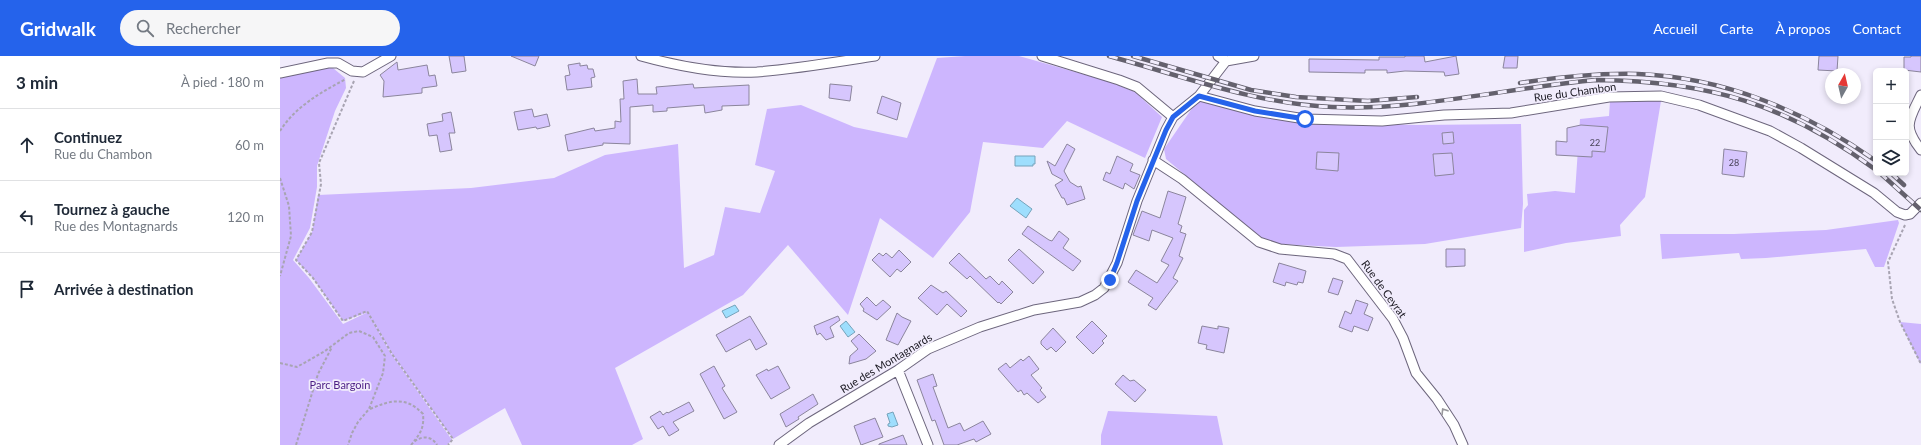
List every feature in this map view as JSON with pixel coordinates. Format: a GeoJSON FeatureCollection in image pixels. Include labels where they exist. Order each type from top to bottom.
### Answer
{"type":"FeatureCollection","features":[{"type":"Feature","properties":{"kind":"street"},"geometry":{"type":"LineString","coordinates":[[280,73],[328,63],[338,63],[358,73],[363,72],[391,56]]}},
{"type":"Feature","properties":{"kind":"street"},"geometry":{"type":"LineString","coordinates":[[641,56],[666,63],[728,71],[756,72],[876,56]]}},
{"type":"Feature","properties":{"kind":"street"},"geometry":{"type":"LineString","coordinates":[[1042,56],[1137,87],[1173,117]]}},
{"type":"Feature","properties":{"kind":"street"},"geometry":{"type":"LineString","coordinates":[[1218,56],[1226,62],[1254,56]]}},
{"type":"Feature","properties":{"kind":"street","name":"Rue des Montagnards"},"geometry":{"type":"LineString","coordinates":[[779,445],[809,423],[898,370],[928,349],[980,327],[1034,310],[1080,302],[1095,296],[1104,288],[1114,272],[1137,201],[1153,160],[1173,117],[1199,96],[1226,62]]}},
{"type":"Feature","properties":{"kind":"street"},"geometry":{"type":"LineString","coordinates":[[1921,95],[1910,121],[1908,130],[1921,150]]}},
{"type":"Feature","properties":{"kind":"street","name":"Rue du Chambon"},"geometry":{"type":"LineString","coordinates":[[1199,96],[1255,111],[1305,119],[1382,121],[1444,115],[1511,114],[1609,97],[1661,96],[1699,105],[1770,131],[1874,192],[1897,212],[1905,215]]}},
{"type":"Feature","properties":{"kind":"street","name":"Rue de Ceyrat"},"geometry":{"type":"LineString","coordinates":[[1153,160],[1182,179],[1259,242],[1280,249],[1326,253],[1347,259],[1393,319],[1403,338],[1416,373],[1437,399],[1454,425],[1463,445]]}},
{"type":"Feature","properties":{"kind":"street"},"geometry":{"type":"LineString","coordinates":[[1905,215],[1910,214],[1921,202]]}},
{"type":"Feature","properties":{"kind":"street"},"geometry":{"type":"LineString","coordinates":[[898,370],[928,445]]}},
{"type":"Feature","properties":{"kind":"path"},"geometry":{"type":"LineString","coordinates":[[280,131],[293,114],[305,103],[358,73]]}},
{"type":"Feature","properties":{"kind":"path"},"geometry":{"type":"LineString","coordinates":[[358,73],[320,163],[321,184],[312,232],[296,260],[313,278],[343,322],[368,311],[392,354],[453,438],[448,445]]}},
{"type":"Feature","properties":{"kind":"path"},"geometry":{"type":"LineString","coordinates":[[280,178],[289,206],[291,236],[280,276]]}},
{"type":"Feature","properties":{"kind":"path"},"geometry":{"type":"LineString","coordinates":[[1905,215],[1905,225],[1888,262],[1894,305],[1900,322],[1921,364]]}},
{"type":"Feature","properties":{"kind":"path"},"geometry":{"type":"LineString","coordinates":[[280,363],[297,367],[333,345],[349,333],[359,331],[373,337],[385,356],[384,373],[369,409],[358,422],[348,445]]}},
{"type":"Feature","properties":{"kind":"path"},"geometry":{"type":"LineString","coordinates":[[296,445],[318,374],[333,345]]}},
{"type":"Feature","properties":{"kind":"path"},"geometry":{"type":"LineString","coordinates":[[369,409],[385,402],[400,401],[415,406],[423,414],[424,425],[420,435],[411,445]]}},
{"type":"Feature","properties":{"kind":"path"},"geometry":{"type":"LineString","coordinates":[[414,441],[422,437],[429,438],[435,441],[437,445]]}},
{"type":"Feature","properties":{"kind":"green space","name":"Parc Bargoin"},"geometry":{"type":"Polygon","coordinates":[[[965,56],[1019,56],[1107,81],[1135,92],[1162,117],[1145,158],[1067,121],[1043,148],[983,142],[970,212],[933,258],[880,218],[848,315],[788,245],[743,295],[615,368],[643,439],[632,445],[522,445],[505,408],[453,439],[392,354],[369,314],[390,352],[452,440],[447,445],[280,445],[280,78],[329,67],[333,68],[345,78],[346,88],[335,111],[317,166],[317,187],[310,228],[293,260],[309,278],[343,324],[368,312],[343,321],[313,278],[296,260],[312,232],[318,195],[471,188],[554,178],[605,155],[678,144],[684,268],[714,255],[725,207],[760,213],[775,171],[755,165],[767,109],[801,105],[854,127],[907,138],[937,58],[965,56]]]}},
{"type":"Feature","properties":{"kind":"green space"},"geometry":{"type":"Polygon","coordinates":[[[1204,99],[1314,122],[1416,125],[1521,124],[1523,204],[1521,228],[1425,244],[1336,247],[1278,244],[1258,236],[1166,159],[1164,149],[1197,101],[1204,99]]]}},
{"type":"Feature","properties":{"kind":"green space"},"geometry":{"type":"Polygon","coordinates":[[[1610,101],[1661,101],[1645,197],[1620,225],[1621,236],[1566,243],[1524,252],[1524,210],[1528,205],[1527,194],[1555,191],[1575,193],[1580,119],[1609,116],[1610,101]]]}},
{"type":"Feature","properties":{"kind":"green space"},"geometry":{"type":"Polygon","coordinates":[[[1898,220],[1899,223],[1884,267],[1875,267],[1866,249],[1766,258],[1741,259],[1739,253],[1662,259],[1660,234],[1734,234],[1826,230],[1898,220]]]}},
{"type":"Feature","properties":{"kind":"green space"},"geometry":{"type":"Polygon","coordinates":[[[1900,322],[1921,324],[1921,364],[1920,363],[1900,322]]]}},
{"type":"Feature","properties":{"kind":"green space"},"geometry":{"type":"Polygon","coordinates":[[[1108,411],[1217,416],[1223,445],[1101,445],[1101,435],[1108,411]]]}},
{"type":"Feature","properties":{"kind":"water"},"geometry":{"type":"Polygon","coordinates":[[[1015,156],[1035,156],[1035,164],[1033,164],[1033,166],[1015,166],[1015,156]]]}},
{"type":"Feature","properties":{"kind":"water"},"geometry":{"type":"Polygon","coordinates":[[[1017,198],[1032,209],[1026,218],[1010,206],[1017,198]]]}},
{"type":"Feature","properties":{"kind":"water"},"geometry":{"type":"Polygon","coordinates":[[[735,305],[739,311],[726,318],[722,311],[735,305]]]}},
{"type":"Feature","properties":{"kind":"water"},"geometry":{"type":"Polygon","coordinates":[[[846,321],[855,332],[848,337],[840,326],[846,321]]]}},
{"type":"Feature","properties":{"kind":"water"},"geometry":{"type":"Polygon","coordinates":[[[893,412],[898,425],[892,427],[888,426],[890,423],[887,414],[893,412]]]}},
{"type":"Feature","properties":{"kind":"building"},"geometry":{"type":"Polygon","coordinates":[[[449,56],[464,56],[466,71],[452,73],[449,56]]]}},
{"type":"Feature","properties":{"kind":"building"},"geometry":{"type":"Polygon","coordinates":[[[511,56],[539,56],[535,66],[511,56]]]}},
{"type":"Feature","properties":{"kind":"building"},"geometry":{"type":"Polygon","coordinates":[[[1424,56],[1425,62],[1456,56],[1459,74],[1445,76],[1444,72],[1405,71],[1387,73],[1387,70],[1365,70],[1365,73],[1309,72],[1309,59],[1379,60],[1379,57],[1424,56]]]}},
{"type":"Feature","properties":{"kind":"building"},"geometry":{"type":"Polygon","coordinates":[[[1505,56],[1518,56],[1517,68],[1503,68],[1505,56]]]}},
{"type":"Feature","properties":{"kind":"building"},"geometry":{"type":"Polygon","coordinates":[[[1819,56],[1838,56],[1837,68],[1825,68],[1825,70],[1818,70],[1819,56]]]}},
{"type":"Feature","properties":{"kind":"building"},"geometry":{"type":"Polygon","coordinates":[[[1921,56],[1921,72],[1909,71],[1909,68],[1904,68],[1904,57],[1921,56]]]}},
{"type":"Feature","properties":{"kind":"building"},"geometry":{"type":"Polygon","coordinates":[[[397,62],[398,70],[427,65],[429,76],[435,75],[437,86],[422,88],[422,93],[383,97],[384,81],[380,75],[397,62]]]}},
{"type":"Feature","properties":{"kind":"building"},"geometry":{"type":"Polygon","coordinates":[[[580,63],[580,66],[587,65],[588,69],[593,69],[595,77],[591,78],[592,87],[567,90],[565,76],[570,75],[568,65],[580,63]]]}},
{"type":"Feature","properties":{"kind":"building"},"geometry":{"type":"Polygon","coordinates":[[[637,79],[638,94],[657,94],[656,87],[693,84],[694,88],[749,85],[749,105],[722,106],[722,110],[705,113],[704,105],[667,108],[667,111],[653,112],[653,105],[630,107],[630,144],[603,143],[603,145],[568,151],[565,135],[594,128],[595,131],[615,128],[615,121],[621,122],[620,99],[624,99],[623,81],[637,79]]]}},
{"type":"Feature","properties":{"kind":"building"},"geometry":{"type":"Polygon","coordinates":[[[830,84],[852,86],[850,101],[829,98],[830,84]]]}},
{"type":"Feature","properties":{"kind":"building"},"geometry":{"type":"Polygon","coordinates":[[[882,96],[901,103],[897,120],[877,113],[882,96]]]}},
{"type":"Feature","properties":{"kind":"building"},"geometry":{"type":"Polygon","coordinates":[[[532,109],[534,117],[547,114],[550,126],[537,129],[536,127],[518,130],[514,112],[532,109]]]}},
{"type":"Feature","properties":{"kind":"building"},"geometry":{"type":"Polygon","coordinates":[[[451,112],[455,133],[449,133],[452,150],[440,152],[437,135],[429,136],[427,124],[443,121],[442,114],[451,112]]]}},
{"type":"Feature","properties":{"kind":"building"},"geometry":{"type":"Polygon","coordinates":[[[1581,125],[1608,127],[1605,152],[1592,151],[1592,157],[1556,155],[1556,141],[1567,142],[1567,128],[1581,125]]]}},
{"type":"Feature","properties":{"kind":"building"},"geometry":{"type":"Polygon","coordinates":[[[1453,132],[1454,143],[1443,144],[1442,133],[1453,132]]]}},
{"type":"Feature","properties":{"kind":"building"},"geometry":{"type":"Polygon","coordinates":[[[1067,144],[1075,149],[1064,171],[1070,182],[1078,187],[1081,186],[1085,199],[1067,205],[1055,185],[1063,180],[1052,174],[1047,161],[1055,166],[1067,144]]]}},
{"type":"Feature","properties":{"kind":"building"},"geometry":{"type":"Polygon","coordinates":[[[1724,149],[1747,152],[1744,177],[1722,174],[1724,149]]]}},
{"type":"Feature","properties":{"kind":"building"},"geometry":{"type":"Polygon","coordinates":[[[1317,152],[1339,153],[1338,171],[1316,169],[1317,152]]]}},
{"type":"Feature","properties":{"kind":"building"},"geometry":{"type":"Polygon","coordinates":[[[1452,153],[1454,174],[1435,176],[1433,154],[1452,153]]]}},
{"type":"Feature","properties":{"kind":"building"},"geometry":{"type":"Polygon","coordinates":[[[1117,156],[1133,164],[1130,171],[1140,175],[1134,189],[1125,183],[1123,189],[1103,180],[1106,172],[1110,174],[1117,156]]]}},
{"type":"Feature","properties":{"kind":"building"},"geometry":{"type":"Polygon","coordinates":[[[1168,191],[1186,197],[1178,224],[1182,226],[1180,232],[1186,234],[1179,256],[1183,258],[1173,278],[1178,281],[1156,310],[1148,305],[1153,298],[1128,282],[1136,270],[1157,283],[1169,265],[1161,261],[1173,238],[1152,230],[1149,241],[1133,235],[1142,211],[1160,218],[1168,191]]]}},
{"type":"Feature","properties":{"kind":"building"},"geometry":{"type":"Polygon","coordinates":[[[1028,226],[1052,241],[1059,231],[1069,239],[1063,248],[1081,261],[1073,271],[1022,234],[1028,226]]]}},
{"type":"Feature","properties":{"kind":"building"},"geometry":{"type":"Polygon","coordinates":[[[1019,249],[1044,272],[1033,284],[1008,260],[1019,249]]]}},
{"type":"Feature","properties":{"kind":"building"},"geometry":{"type":"Polygon","coordinates":[[[1446,249],[1465,249],[1465,266],[1446,267],[1446,249]]]}},
{"type":"Feature","properties":{"kind":"building"},"geometry":{"type":"Polygon","coordinates":[[[899,250],[911,262],[901,272],[897,269],[890,277],[872,260],[879,253],[883,256],[886,253],[892,258],[899,250]]]}},
{"type":"Feature","properties":{"kind":"building"},"geometry":{"type":"Polygon","coordinates":[[[959,253],[986,279],[990,276],[999,285],[1002,281],[1013,292],[1001,304],[999,302],[998,303],[970,276],[967,279],[949,263],[959,253]]]}},
{"type":"Feature","properties":{"kind":"building"},"geometry":{"type":"Polygon","coordinates":[[[1279,263],[1306,271],[1303,283],[1298,282],[1297,285],[1286,282],[1285,286],[1273,282],[1279,263]]]}},
{"type":"Feature","properties":{"kind":"building"},"geometry":{"type":"Polygon","coordinates":[[[1333,278],[1343,281],[1338,295],[1328,292],[1333,278]]]}},
{"type":"Feature","properties":{"kind":"building"},"geometry":{"type":"Polygon","coordinates":[[[931,285],[943,293],[946,291],[967,311],[961,317],[947,304],[937,315],[918,298],[931,285]]]}},
{"type":"Feature","properties":{"kind":"building"},"geometry":{"type":"Polygon","coordinates":[[[867,297],[876,306],[883,300],[891,307],[877,320],[863,311],[864,309],[860,304],[867,297]]]}},
{"type":"Feature","properties":{"kind":"building"},"geometry":{"type":"Polygon","coordinates":[[[1356,300],[1368,304],[1364,314],[1373,318],[1368,331],[1354,326],[1352,332],[1339,327],[1345,311],[1351,314],[1356,300]]]}},
{"type":"Feature","properties":{"kind":"building"},"geometry":{"type":"Polygon","coordinates":[[[897,313],[911,321],[898,345],[886,340],[897,313]]]}},
{"type":"Feature","properties":{"kind":"building"},"geometry":{"type":"Polygon","coordinates":[[[750,316],[767,344],[756,350],[750,339],[726,352],[716,335],[750,316]]]}},
{"type":"Feature","properties":{"kind":"building"},"geometry":{"type":"Polygon","coordinates":[[[838,316],[840,320],[830,327],[834,337],[826,340],[820,333],[817,335],[814,326],[838,316]]]}},
{"type":"Feature","properties":{"kind":"building"},"geometry":{"type":"Polygon","coordinates":[[[1092,321],[1107,336],[1102,341],[1104,343],[1093,354],[1076,337],[1092,321]]]}},
{"type":"Feature","properties":{"kind":"building"},"geometry":{"type":"Polygon","coordinates":[[[1202,326],[1218,329],[1218,326],[1229,328],[1224,353],[1206,349],[1207,345],[1198,343],[1202,326]]]}},
{"type":"Feature","properties":{"kind":"building"},"geometry":{"type":"Polygon","coordinates":[[[1053,328],[1066,342],[1056,352],[1051,347],[1047,350],[1041,344],[1041,341],[1053,328]]]}},
{"type":"Feature","properties":{"kind":"building"},"geometry":{"type":"Polygon","coordinates":[[[859,334],[876,351],[866,359],[849,364],[850,356],[858,349],[851,341],[859,334]]]}},
{"type":"Feature","properties":{"kind":"building"},"geometry":{"type":"Polygon","coordinates":[[[1029,356],[1039,369],[1031,375],[1042,388],[1040,390],[1046,397],[1038,403],[1027,393],[1024,395],[1021,390],[1018,392],[998,369],[1006,363],[1010,368],[1021,359],[1023,361],[1029,356]]]}},
{"type":"Feature","properties":{"kind":"building"},"geometry":{"type":"Polygon","coordinates":[[[714,366],[725,386],[722,388],[737,412],[724,419],[700,374],[714,366]]]}},
{"type":"Feature","properties":{"kind":"building"},"geometry":{"type":"Polygon","coordinates":[[[778,366],[790,388],[771,399],[756,375],[767,369],[768,371],[778,366]]]}},
{"type":"Feature","properties":{"kind":"building"},"geometry":{"type":"Polygon","coordinates":[[[933,374],[937,386],[933,387],[948,428],[960,423],[964,431],[983,421],[991,434],[976,442],[974,439],[957,445],[944,445],[935,420],[932,421],[917,380],[933,374]]]}},
{"type":"Feature","properties":{"kind":"building"},"geometry":{"type":"Polygon","coordinates":[[[1123,375],[1130,381],[1134,380],[1146,390],[1135,402],[1115,384],[1123,375]]]}},
{"type":"Feature","properties":{"kind":"building"},"geometry":{"type":"Polygon","coordinates":[[[813,394],[818,404],[786,427],[780,414],[813,394]]]}},
{"type":"Feature","properties":{"kind":"building"},"geometry":{"type":"Polygon","coordinates":[[[689,402],[694,411],[673,422],[679,430],[669,436],[663,426],[658,429],[650,417],[660,411],[663,415],[689,402]]]}},
{"type":"Feature","properties":{"kind":"building"},"geometry":{"type":"Polygon","coordinates":[[[875,418],[883,437],[861,445],[854,426],[875,418]]]}},
{"type":"Feature","properties":{"kind":"building"},"geometry":{"type":"Polygon","coordinates":[[[903,435],[907,445],[879,445],[879,444],[903,435]]]}},
{"type":"Feature","properties":{"kind":"railway"},"geometry":{"type":"LineString","coordinates":[[1109,56],[1247,95],[1275,101],[1332,107],[1365,107],[1431,102],[1564,83],[1597,80],[1637,81],[1675,85],[1744,101],[1777,113],[1810,128],[1843,147],[1873,168]]}},
{"type":"Feature","properties":{"kind":"railway"},"geometry":{"type":"LineString","coordinates":[[1133,56],[1251,90],[1296,97],[1368,101],[1417,97]]}},
{"type":"Feature","properties":{"kind":"railway"},"geometry":{"type":"LineString","coordinates":[[1520,83],[1608,74],[1638,74],[1702,82],[1763,100],[1793,113],[1822,127],[1873,159]]}},
{"type":"Feature","properties":{"kind":"railway"},"geometry":{"type":"LineString","coordinates":[[1883,176],[1921,210]]}},
{"type":"Feature","properties":{"kind":"railway"},"geometry":{"type":"LineString","coordinates":[[1894,176],[1904,185]]}},
{"type":"Feature","properties":{"kind":"route"},"geometry":{"type":"LineString","coordinates":[[1110,280],[1137,201],[1153,160],[1173,117],[1183,108],[1199,96],[1255,111],[1305,119]]}}]}
